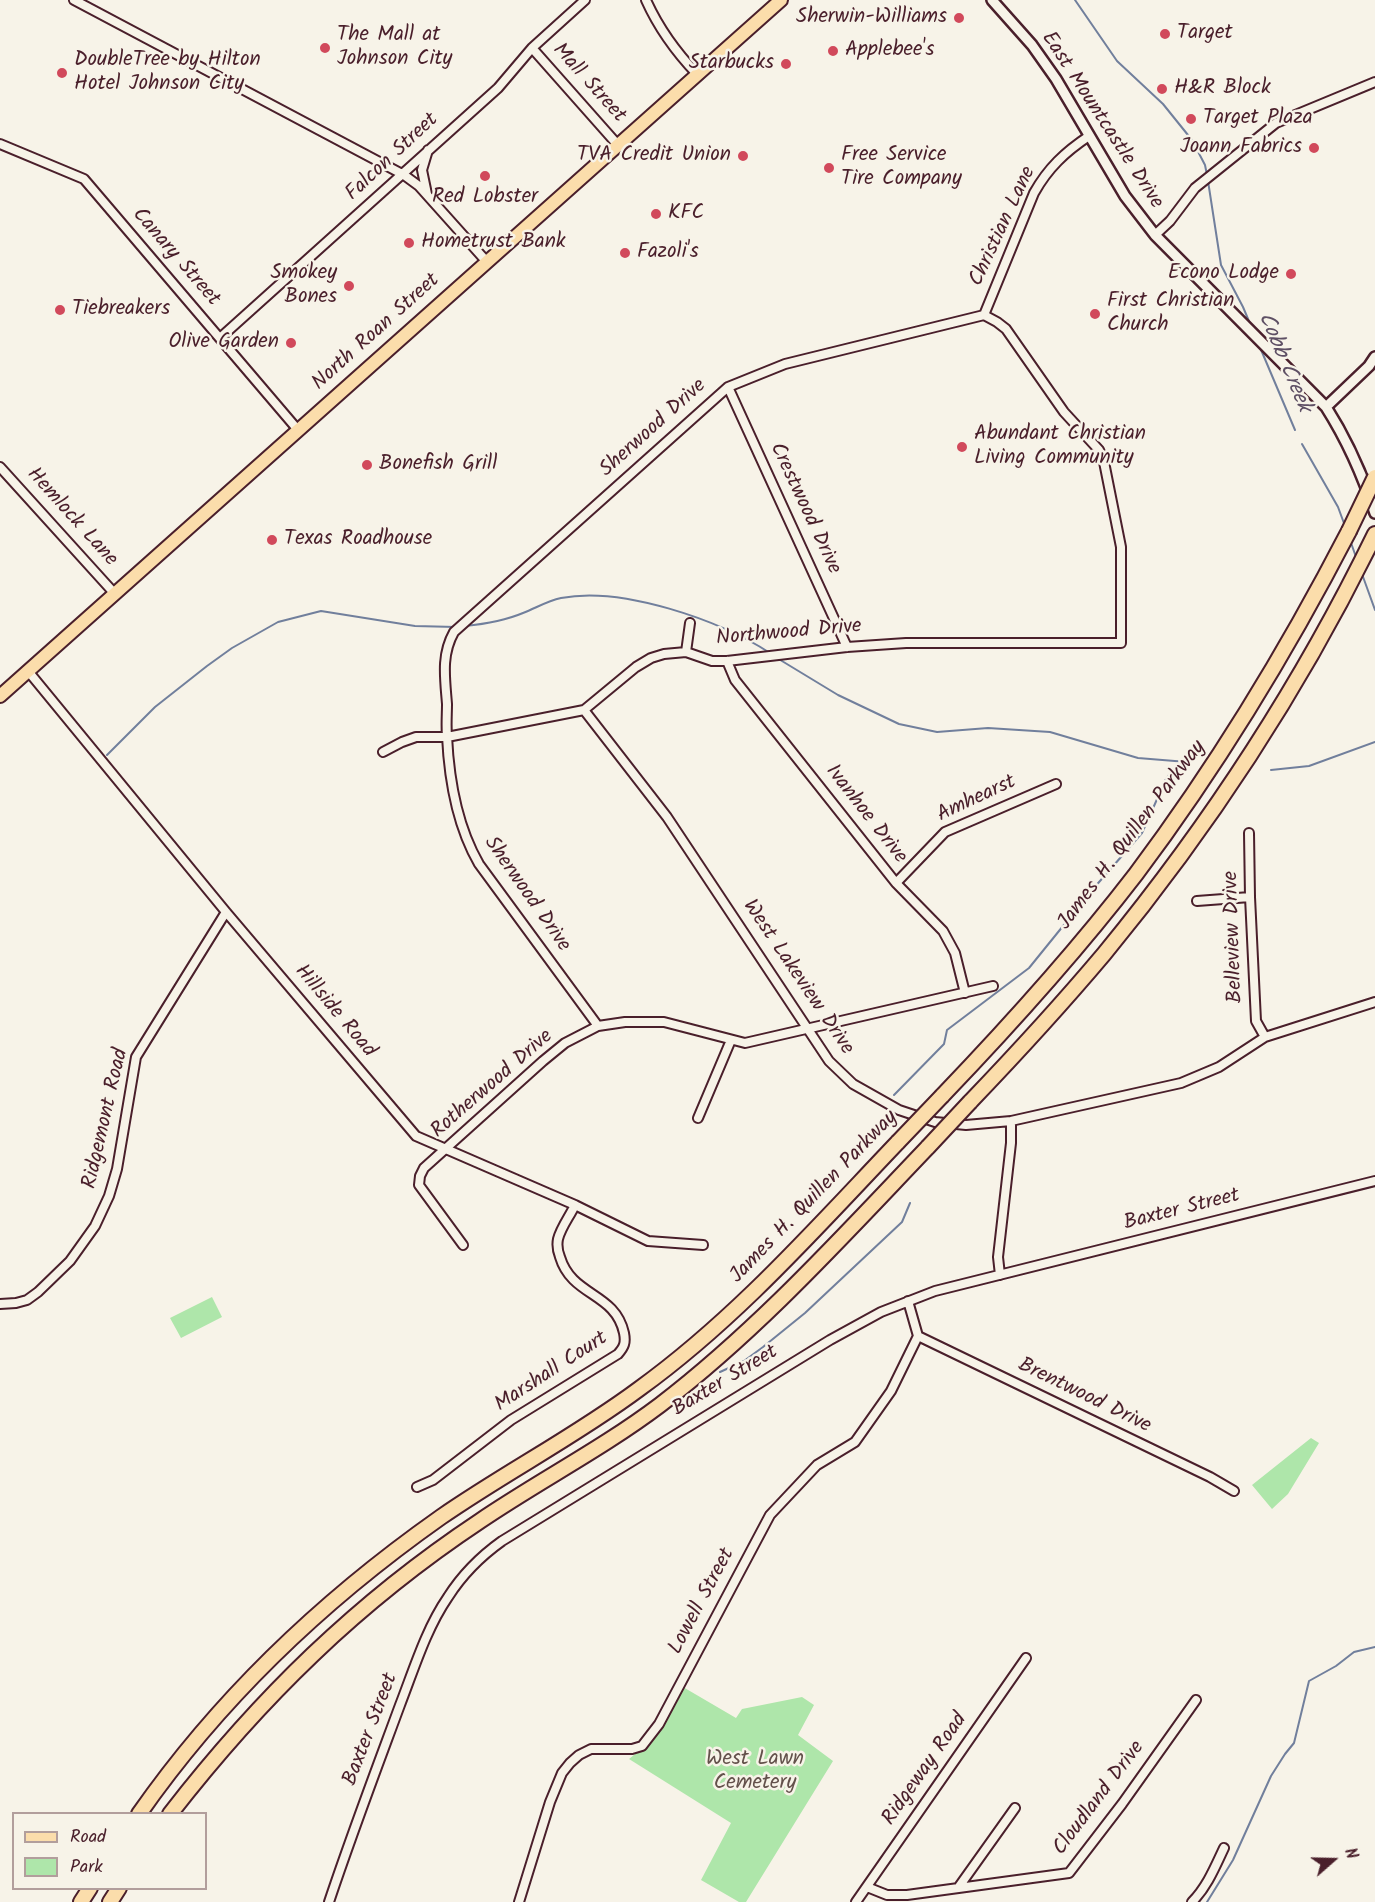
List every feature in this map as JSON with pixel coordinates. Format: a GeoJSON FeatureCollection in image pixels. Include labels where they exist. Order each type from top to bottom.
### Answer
{"type":"FeatureCollection","features":[{"type":"Feature","properties":{"kind":"highway","name":"James H. Quillen Parkway"},"geometry":{"type":"LineString","coordinates":[[141,1812],[218,1716],[283,1647],[368,1572],[443,1516],[593,1422],[640,1389],[741,1305],[1041,990],[1136,874],[1213,765],[1277,664],[1349,531],[1375,477]]}},
{"type":"Feature","properties":{"kind":"highway"},"geometry":{"type":"LineString","coordinates":[[172,1812],[242,1726],[283,1682],[340,1628],[432,1554],[481,1520],[621,1433],[694,1378],[766,1315],[928,1147],[1055,1012],[1105,952],[1192,839],[1270,723],[1308,661],[1375,534]]}},
{"type":"Feature","properties":{"kind":"main road","name":"North Roan Street"},"geometry":{"type":"LineString","coordinates":[[0,696],[781,0]]}},
{"type":"Feature","properties":{"kind":"street"},"geometry":{"type":"LineString","coordinates":[[74,0],[404,175],[428,195],[487,262]]}},
{"type":"Feature","properties":{"kind":"street"},"geometry":{"type":"LineString","coordinates":[[90,9],[95,0]]}},
{"type":"Feature","properties":{"kind":"street","name":"Falcon Street"},"geometry":{"type":"LineString","coordinates":[[220,338],[404,175],[428,149],[498,88],[532,48],[585,0]]}},
{"type":"Feature","properties":{"kind":"street"},"geometry":{"type":"LineString","coordinates":[[646,0],[669,44],[697,74]]}},
{"type":"Feature","properties":{"kind":"street","name":"East Mountcastle Drive"},"geometry":{"type":"LineString","coordinates":[[992,0],[1047,65],[1125,196],[1155,235],[1326,407],[1355,459],[1375,513]]}},
{"type":"Feature","properties":{"kind":"street","name":"Mall Street"},"geometry":{"type":"LineString","coordinates":[[532,48],[617,144]]}},
{"type":"Feature","properties":{"kind":"street"},"geometry":{"type":"LineString","coordinates":[[1155,235],[1170,221],[1195,188],[1276,123],[1375,82]]}},
{"type":"Feature","properties":{"kind":"street","name":"Christian Lane"},"geometry":{"type":"LineString","coordinates":[[984,315],[1034,194],[1043,178],[1059,158],[1089,136]]}},
{"type":"Feature","properties":{"kind":"street","name":"Canary Street"},"geometry":{"type":"LineString","coordinates":[[0,144],[84,179],[298,430]]}},
{"type":"Feature","properties":{"kind":"street"},"geometry":{"type":"LineString","coordinates":[[428,149],[422,170],[428,195]]}},
{"type":"Feature","properties":{"kind":"street","name":"Sherwood Drive"},"geometry":{"type":"LineString","coordinates":[[598,1026],[483,870],[468,845],[454,795],[447,737],[445,660],[447,645],[454,632],[728,387],[785,364],[984,315]]}},
{"type":"Feature","properties":{"kind":"street","name":"Northwood Drive"},"geometry":{"type":"LineString","coordinates":[[584,711],[621,678],[651,658],[664,654],[686,652],[712,661],[727,661],[847,647],[906,643],[1122,643],[1121,547],[1104,462],[1099,450],[1064,412],[1006,329],[984,315]]}},
{"type":"Feature","properties":{"kind":"street"},"geometry":{"type":"LineString","coordinates":[[1326,407],[1369,366],[1375,357]]}},
{"type":"Feature","properties":{"kind":"street","name":"Crestwood Drive"},"geometry":{"type":"LineString","coordinates":[[728,387],[847,647]]}},
{"type":"Feature","properties":{"kind":"street","name":"Hemlock Lane"},"geometry":{"type":"LineString","coordinates":[[0,467],[115,594]]}},
{"type":"Feature","properties":{"kind":"street"},"geometry":{"type":"LineString","coordinates":[[686,652],[690,623]]}},
{"type":"Feature","properties":{"kind":"street","name":"Ivanhoe Drive"},"geometry":{"type":"LineString","coordinates":[[727,661],[735,680],[896,883],[943,931],[956,953],[965,993]]}},
{"type":"Feature","properties":{"kind":"street","name":"Hillside Road"},"geometry":{"type":"LineString","coordinates":[[28,671],[226,912],[416,1136],[575,1205],[648,1241],[703,1245]]}},
{"type":"Feature","properties":{"kind":"street"},"geometry":{"type":"LineString","coordinates":[[383,752],[416,737],[447,737],[584,711]]}},
{"type":"Feature","properties":{"kind":"street","name":"West Lakeview Drive"},"geometry":{"type":"LineString","coordinates":[[584,711],[667,817],[806,1028],[841,1074],[876,1099],[899,1110],[935,1122],[966,1125],[1011,1121],[1181,1083],[1219,1067],[1265,1037],[1375,1002]]}},
{"type":"Feature","properties":{"kind":"street","name":"Amhearst"},"geometry":{"type":"LineString","coordinates":[[896,883],[945,832],[1056,784]]}},
{"type":"Feature","properties":{"kind":"street","name":"Belleview Drive"},"geometry":{"type":"LineString","coordinates":[[1249,833],[1256,1021],[1265,1037]]}},
{"type":"Feature","properties":{"kind":"street"},"geometry":{"type":"LineString","coordinates":[[1197,901],[1250,897]]}},
{"type":"Feature","properties":{"kind":"street","name":"Ridgemont Road"},"geometry":{"type":"LineString","coordinates":[[0,1304],[27,1300],[38,1292],[70,1261],[95,1226],[109,1196],[117,1169],[136,1057],[226,912]]}},
{"type":"Feature","properties":{"kind":"street","name":"Rotherwood Drive"},"geometry":{"type":"LineString","coordinates":[[463,1245],[419,1185],[424,1168],[565,1043],[598,1026],[625,1022],[664,1022],[745,1043],[993,986]]}},
{"type":"Feature","properties":{"kind":"street"},"geometry":{"type":"LineString","coordinates":[[698,1118],[731,1040]]}},
{"type":"Feature","properties":{"kind":"street"},"geometry":{"type":"LineString","coordinates":[[1000,1275],[998,1257],[1011,1143],[1011,1121]]}},
{"type":"Feature","properties":{"kind":"street","name":"Baxter Street"},"geometry":{"type":"LineString","coordinates":[[329,1902],[423,1645],[448,1596],[472,1567],[502,1541],[856,1324],[908,1301],[935,1291],[1375,1181]]}},
{"type":"Feature","properties":{"kind":"street","name":"Marshall Court"},"geometry":{"type":"LineString","coordinates":[[417,1487],[434,1480],[505,1424],[618,1354],[624,1348],[623,1331],[619,1318],[602,1299],[576,1284],[562,1264],[558,1252],[558,1239],[575,1205]]}},
{"type":"Feature","properties":{"kind":"street"},"geometry":{"type":"LineString","coordinates":[[908,1301],[918,1336]]}},
{"type":"Feature","properties":{"kind":"street","name":"Brentwood Drive"},"geometry":{"type":"LineString","coordinates":[[918,1336],[1210,1477],[1234,1491]]}},
{"type":"Feature","properties":{"kind":"street","name":"Lowell Street"},"geometry":{"type":"LineString","coordinates":[[519,1902],[550,1802],[562,1773],[579,1755],[591,1749],[632,1749],[642,1746],[651,1736],[660,1724],[770,1515],[817,1465],[855,1442],[891,1391],[918,1336]]}},
{"type":"Feature","properties":{"kind":"street","name":"Ridgeway Road"},"geometry":{"type":"LineString","coordinates":[[856,1902],[1026,1658]]}},
{"type":"Feature","properties":{"kind":"street","name":"Cloudland Drive"},"geometry":{"type":"LineString","coordinates":[[867,1887],[887,1895],[907,1895],[1069,1873],[1122,1804],[1196,1700]]}},
{"type":"Feature","properties":{"kind":"street"},"geometry":{"type":"LineString","coordinates":[[958,1888],[1015,1808]]}},
{"type":"Feature","properties":{"kind":"street"},"geometry":{"type":"LineString","coordinates":[[1192,1902],[1212,1874],[1224,1848]]}},
{"type":"Feature","properties":{"kind":"green space"},"geometry":{"type":"Polygon","coordinates":[[[212,1297],[222,1317],[181,1338],[170,1318],[212,1297]]]}},
{"type":"Feature","properties":{"kind":"green space"},"geometry":{"type":"Polygon","coordinates":[[[1311,1438],[1319,1443],[1288,1494],[1272,1509],[1252,1485],[1311,1438]]]}},
{"type":"Feature","properties":{"kind":"green space","name":"West Lawn Cemetery"},"geometry":{"type":"Polygon","coordinates":[[[683,1687],[736,1718],[742,1709],[802,1697],[814,1705],[798,1735],[833,1761],[746,1902],[739,1902],[701,1880],[731,1823],[629,1759],[655,1738],[683,1687]]]}},
{"type":"Feature","properties":{"kind":"waterway","name":"Cobb Creek"},"geometry":{"type":"LineString","coordinates":[[1075,0],[1117,61],[1163,104],[1192,140],[1205,165],[1207,175]]}},
{"type":"Feature","properties":{"kind":"waterway","name":"Cobb Creek"},"geometry":{"type":"LineString","coordinates":[[1208,181],[1221,265],[1251,326]]}},
{"type":"Feature","properties":{"kind":"waterway","name":"Cobb Creek"},"geometry":{"type":"LineString","coordinates":[[1259,345],[1295,430]]}},
{"type":"Feature","properties":{"kind":"waterway","name":"Cobb Creek"},"geometry":{"type":"LineString","coordinates":[[1302,444],[1338,507],[1345,526]]}},
{"type":"Feature","properties":{"kind":"waterway","name":"Cobb Creek"},"geometry":{"type":"LineString","coordinates":[[1350,540],[1356,557]]}},
{"type":"Feature","properties":{"kind":"waterway","name":"Cobb Creek"},"geometry":{"type":"LineString","coordinates":[[1362,574],[1375,610]]}},
{"type":"Feature","properties":{"kind":"waterway"},"geometry":{"type":"LineString","coordinates":[[465,626],[509,618],[561,598],[612,597],[640,601],[698,618],[770,653]]}},
{"type":"Feature","properties":{"kind":"waterway"},"geometry":{"type":"LineString","coordinates":[[107,755],[155,707],[207,666],[232,648],[278,622],[321,611],[415,626],[456,627]]}},
{"type":"Feature","properties":{"kind":"waterway"},"geometry":{"type":"LineString","coordinates":[[777,658],[838,695],[899,724],[937,732],[988,728],[1050,732],[1138,758],[1187,762]]}},
{"type":"Feature","properties":{"kind":"waterway"},"geometry":{"type":"LineString","coordinates":[[1271,770],[1309,766],[1375,742]]}},
{"type":"Feature","properties":{"kind":"waterway"},"geometry":{"type":"LineString","coordinates":[[894,1095],[944,1044],[947,1030],[1029,968],[1142,833],[1166,779],[1173,769],[1187,762]]}},
{"type":"Feature","properties":{"kind":"waterway"},"geometry":{"type":"LineString","coordinates":[[720,1372],[744,1361],[805,1313],[902,1222],[910,1203]]}},
{"type":"Feature","properties":{"kind":"waterway"},"geometry":{"type":"LineString","coordinates":[[1207,1902],[1233,1860],[1271,1776],[1294,1743],[1309,1681],[1336,1666],[1354,1652],[1375,1647]]}},
{"type":"Feature","properties":{"kind":"place","name":"Sherwin-Williams"},"geometry":{"type":"Point","coordinates":[959,18]}},
{"type":"Feature","properties":{"kind":"place","name":"Target"},"geometry":{"type":"Point","coordinates":[1165,34]}},
{"type":"Feature","properties":{"kind":"place","name":"The Mall at Johnson City"},"geometry":{"type":"Point","coordinates":[325,48]}},
{"type":"Feature","properties":{"kind":"place","name":"Applebee's"},"geometry":{"type":"Point","coordinates":[833,51]}},
{"type":"Feature","properties":{"kind":"place","name":"Starbucks"},"geometry":{"type":"Point","coordinates":[786,64]}},
{"type":"Feature","properties":{"kind":"place","name":"DoubleTree by Hilton Hotel Johnson City"},"geometry":{"type":"Point","coordinates":[62,73]}},
{"type":"Feature","properties":{"kind":"place","name":"H&R Block"},"geometry":{"type":"Point","coordinates":[1162,89]}},
{"type":"Feature","properties":{"kind":"place","name":"Target Plaza"},"geometry":{"type":"Point","coordinates":[1191,119]}},
{"type":"Feature","properties":{"kind":"place","name":"Joann Fabrics"},"geometry":{"type":"Point","coordinates":[1314,148]}},
{"type":"Feature","properties":{"kind":"place","name":"TVA Credit Union"},"geometry":{"type":"Point","coordinates":[743,156]}},
{"type":"Feature","properties":{"kind":"place","name":"Free Service Tire Company"},"geometry":{"type":"Point","coordinates":[829,168]}},
{"type":"Feature","properties":{"kind":"place","name":"Red Lobster"},"geometry":{"type":"Point","coordinates":[485,176]}},
{"type":"Feature","properties":{"kind":"place","name":"KFC"},"geometry":{"type":"Point","coordinates":[656,214]}},
{"type":"Feature","properties":{"kind":"place","name":"Hometrust Bank"},"geometry":{"type":"Point","coordinates":[409,243]}},
{"type":"Feature","properties":{"kind":"place","name":"Fazoli's"},"geometry":{"type":"Point","coordinates":[625,253]}},
{"type":"Feature","properties":{"kind":"place","name":"Econo Lodge"},"geometry":{"type":"Point","coordinates":[1291,274]}},
{"type":"Feature","properties":{"kind":"place","name":"Smokey Bones"},"geometry":{"type":"Point","coordinates":[349,286]}},
{"type":"Feature","properties":{"kind":"place","name":"Tiebreakers"},"geometry":{"type":"Point","coordinates":[60,310]}},
{"type":"Feature","properties":{"kind":"place","name":"First Christian Church"},"geometry":{"type":"Point","coordinates":[1095,314]}},
{"type":"Feature","properties":{"kind":"place","name":"Olive Garden"},"geometry":{"type":"Point","coordinates":[291,343]}},
{"type":"Feature","properties":{"kind":"place","name":"Abundant Christian Living Community"},"geometry":{"type":"Point","coordinates":[962,447]}},
{"type":"Feature","properties":{"kind":"place","name":"Bonefish Grill"},"geometry":{"type":"Point","coordinates":[367,465]}},
{"type":"Feature","properties":{"kind":"place","name":"Texas Roadhouse"},"geometry":{"type":"Point","coordinates":[272,540]}}]}
